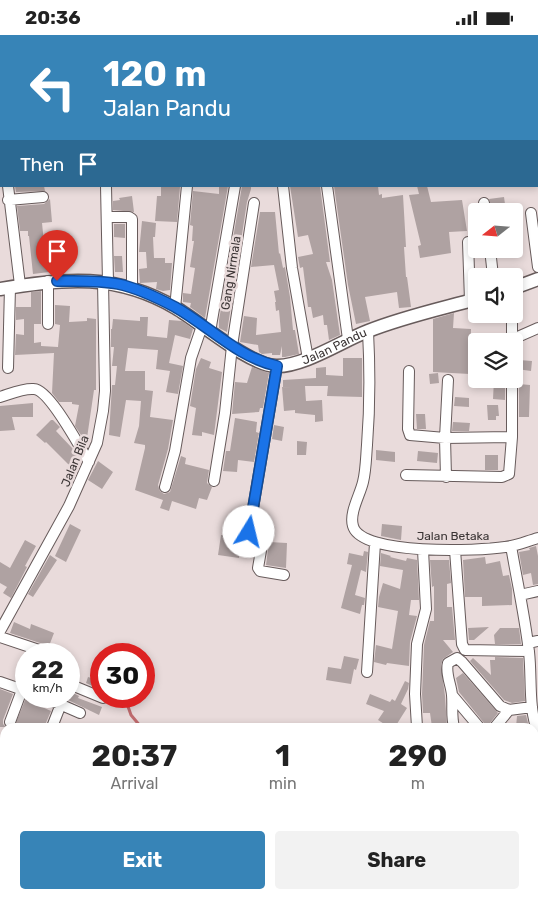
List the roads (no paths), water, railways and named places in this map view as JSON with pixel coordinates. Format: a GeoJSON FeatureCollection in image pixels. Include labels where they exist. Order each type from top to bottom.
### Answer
{"type":"FeatureCollection","features":[{"type":"Feature","properties":{"kind":"main road"},"geometry":{"type":"LineString","coordinates":[[523,285],[538,279]]}},
{"type":"Feature","properties":{"kind":"main road"},"geometry":{"type":"LineString","coordinates":[[10,287],[48,281],[105,282],[132,287],[176,307],[206,329],[254,359],[277,366]]}},
{"type":"Feature","properties":{"kind":"main road","name":"Jalan Pandu"},"geometry":{"type":"LineString","coordinates":[[277,366],[308,359],[368,331],[468,301]]}},
{"type":"Feature","properties":{"kind":"street"},"geometry":{"type":"LineString","coordinates":[[8,187],[10,287],[8,368]]}},
{"type":"Feature","properties":{"kind":"street","name":"Jalan Bila"},"geometry":{"type":"LineString","coordinates":[[0,631],[70,506],[97,443],[104,398],[106,187]]}},
{"type":"Feature","properties":{"kind":"street"},"geometry":{"type":"LineString","coordinates":[[176,307],[187,187]]}},
{"type":"Feature","properties":{"kind":"street"},"geometry":{"type":"LineString","coordinates":[[164,487],[175,451],[191,358],[206,329],[235,187]]}},
{"type":"Feature","properties":{"kind":"street"},"geometry":{"type":"LineString","coordinates":[[282,187],[292,268],[308,359]]}},
{"type":"Feature","properties":{"kind":"street"},"geometry":{"type":"LineString","coordinates":[[327,187],[348,339]]}},
{"type":"Feature","properties":{"kind":"street"},"geometry":{"type":"LineString","coordinates":[[8,200],[43,197]]}},
{"type":"Feature","properties":{"kind":"street","name":"Gang Nirmala"},"geometry":{"type":"LineString","coordinates":[[214,481],[254,203]]}},
{"type":"Feature","properties":{"kind":"street"},"geometry":{"type":"LineString","coordinates":[[531,213],[538,267]]}},
{"type":"Feature","properties":{"kind":"street"},"geometry":{"type":"LineString","coordinates":[[110,217],[130,217],[132,219],[132,287]]}},
{"type":"Feature","properties":{"kind":"street"},"geometry":{"type":"LineString","coordinates":[[48,281],[48,325]]}},
{"type":"Feature","properties":{"kind":"street"},"geometry":{"type":"LineString","coordinates":[[523,335],[538,328]]}},
{"type":"Feature","properties":{"kind":"street","name":"Jalan Betaka"},"geometry":{"type":"LineString","coordinates":[[368,331],[369,399],[366,460],[363,482],[352,520],[352,526],[359,535],[375,543],[423,550],[511,546],[538,538]]}},
{"type":"Feature","properties":{"kind":"street"},"geometry":{"type":"LineString","coordinates":[[277,366],[249,532],[263,539],[258,568],[260,571],[284,575]]}},
{"type":"Feature","properties":{"kind":"street"},"geometry":{"type":"LineString","coordinates":[[409,371],[408,429],[410,435],[445,438],[512,437]]}},
{"type":"Feature","properties":{"kind":"street"},"geometry":{"type":"LineString","coordinates":[[446,477],[445,438],[448,381]]}},
{"type":"Feature","properties":{"kind":"street"},"geometry":{"type":"LineString","coordinates":[[406,475],[446,477],[506,476],[510,470],[512,388]]}},
{"type":"Feature","properties":{"kind":"street"},"geometry":{"type":"LineString","coordinates":[[0,397],[34,389],[42,391],[58,410],[88,462]]}},
{"type":"Feature","properties":{"kind":"street"},"geometry":{"type":"LineString","coordinates":[[367,672],[375,543]]}},
{"type":"Feature","properties":{"kind":"street"},"geometry":{"type":"LineString","coordinates":[[511,546],[532,645],[535,685],[532,707],[535,723]]}},
{"type":"Feature","properties":{"kind":"street"},"geometry":{"type":"LineString","coordinates":[[417,723],[415,694],[417,644],[426,609],[423,550]]}},
{"type":"Feature","properties":{"kind":"street"},"geometry":{"type":"LineString","coordinates":[[455,550],[462,644],[465,650],[532,645]]}},
{"type":"Feature","properties":{"kind":"street"},"geometry":{"type":"LineString","coordinates":[[520,595],[538,591]]}},
{"type":"Feature","properties":{"kind":"street"},"geometry":{"type":"LineString","coordinates":[[0,637],[18,643]]}},
{"type":"Feature","properties":{"kind":"street"},"geometry":{"type":"LineString","coordinates":[[453,723],[452,695],[447,665],[452,659],[456,658],[462,662],[500,705],[509,710],[532,707]]}},
{"type":"Feature","properties":{"kind":"street"},"geometry":{"type":"LineString","coordinates":[[0,682],[15,688]]}},
{"type":"Feature","properties":{"kind":"street"},"geometry":{"type":"LineString","coordinates":[[452,695],[476,723]]}},
{"type":"Feature","properties":{"kind":"street"},"geometry":{"type":"LineString","coordinates":[[10,722],[16,708]]}},
{"type":"Feature","properties":{"kind":"street"},"geometry":{"type":"LineString","coordinates":[[53,723],[59,708]]}},
{"type":"Feature","properties":{"kind":"street"},"geometry":{"type":"LineString","coordinates":[[69,708],[80,713]]}},
{"type":"Feature","properties":{"kind":"street"},"geometry":{"type":"LineString","coordinates":[[498,723],[509,710]]}},
{"type":"Feature","properties":{"kind":"waterway"},"geometry":{"type":"LineString","coordinates":[[129,708],[131,715],[138,723]]}}]}
